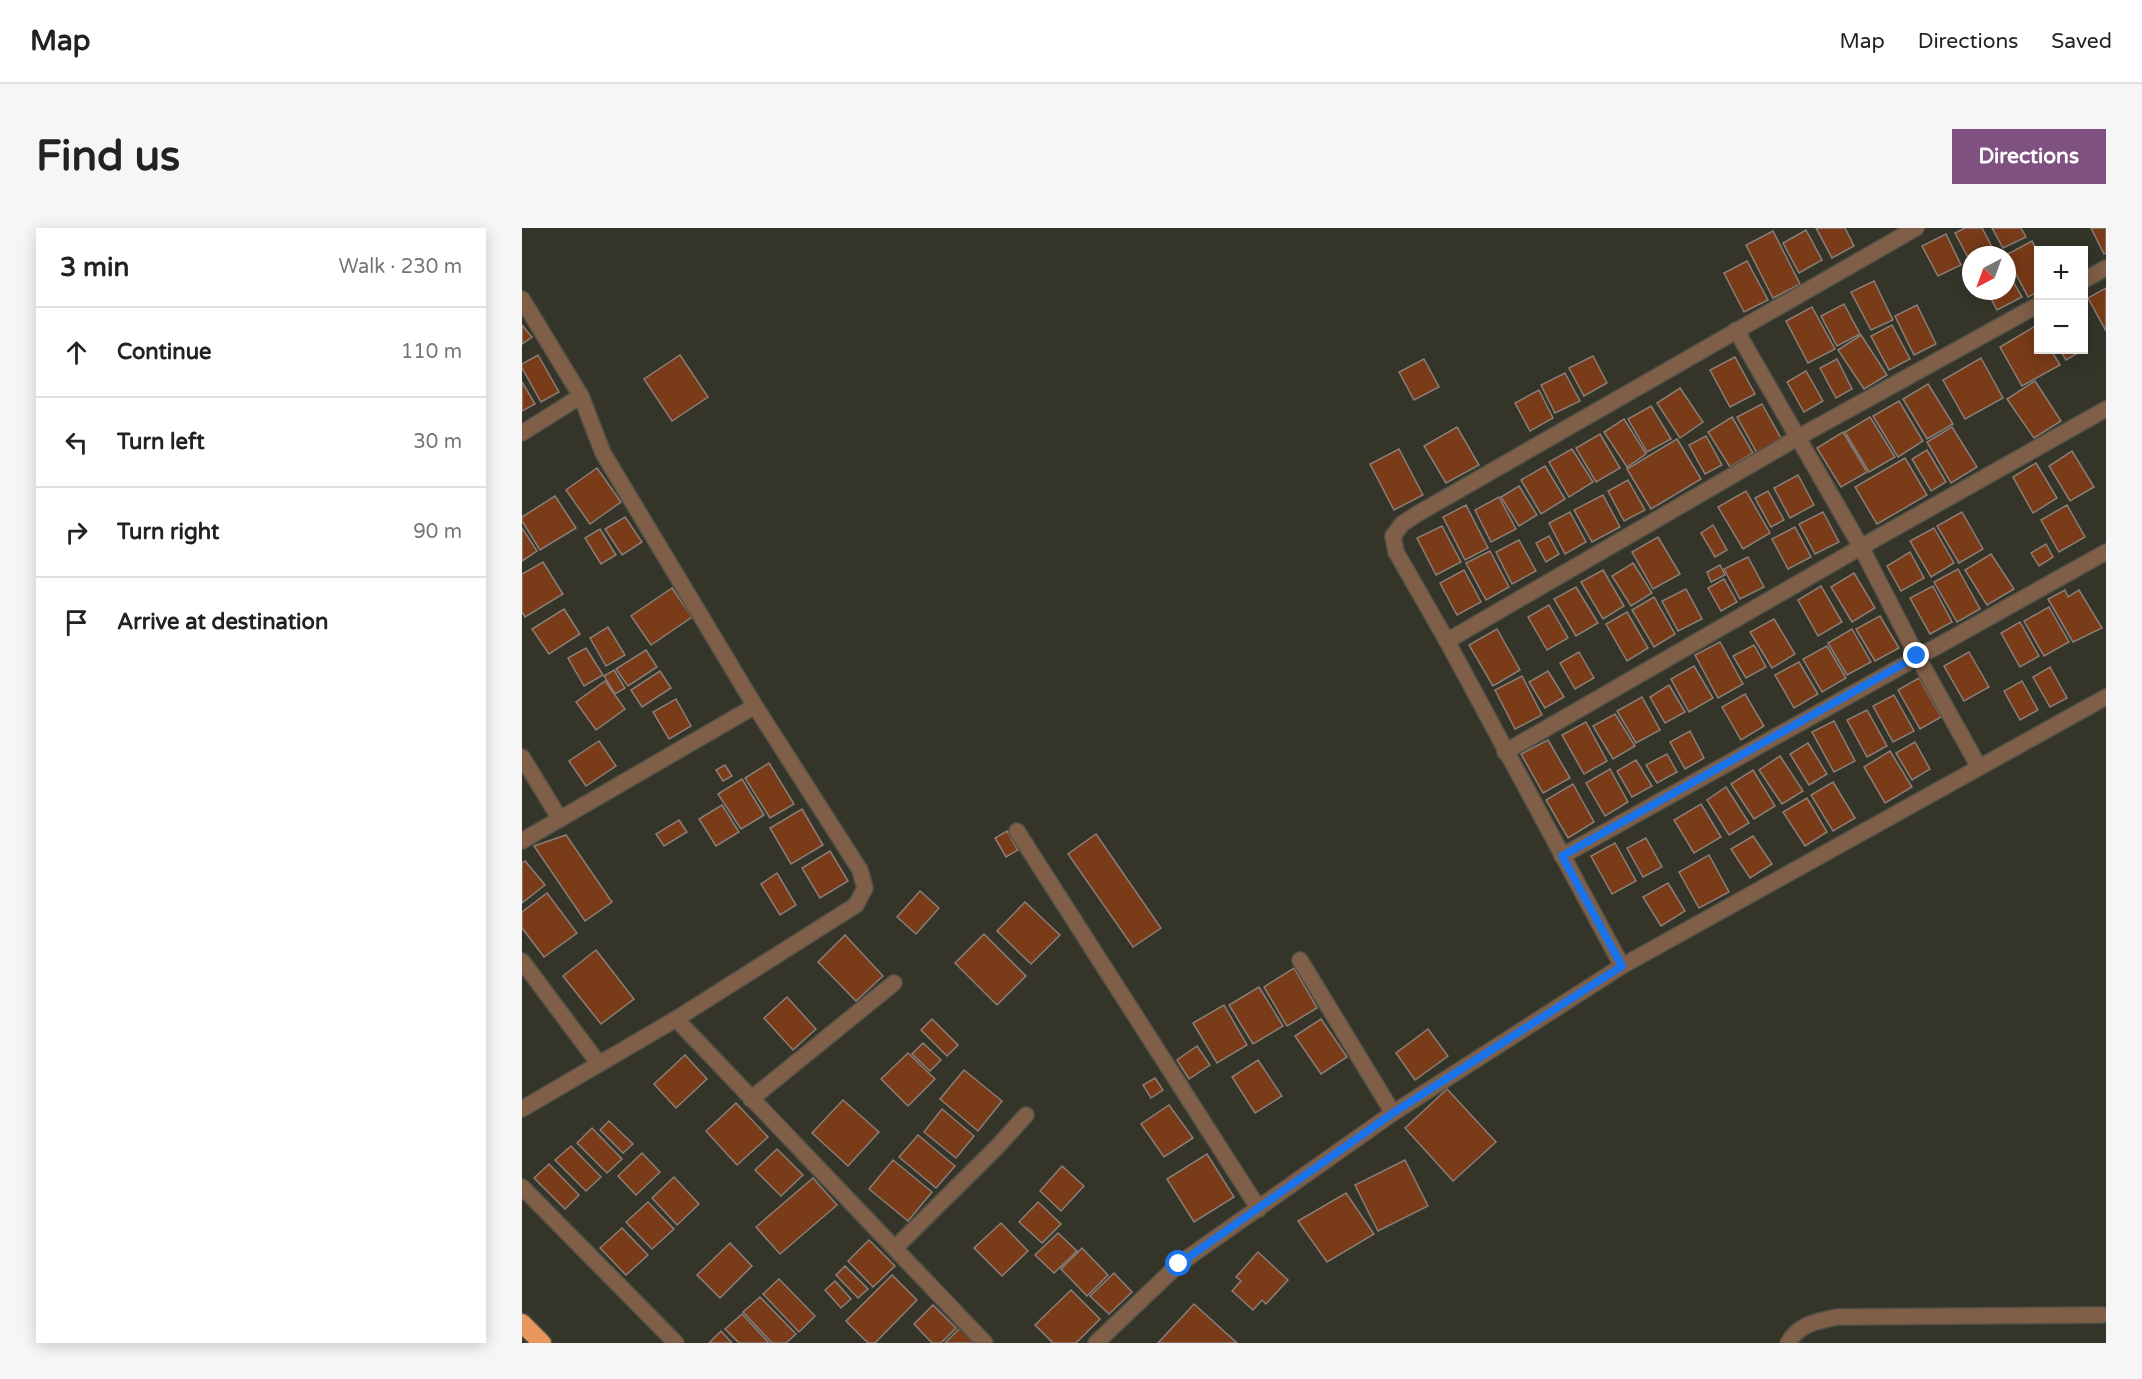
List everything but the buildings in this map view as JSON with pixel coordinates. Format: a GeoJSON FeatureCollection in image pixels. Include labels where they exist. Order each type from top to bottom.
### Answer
{"type":"FeatureCollection","features":[{"type":"Feature","properties":{"kind":"highway"},"geometry":{"type":"LineString","coordinates":[[522,1323],[542,1343]]}},
{"type":"Feature","properties":{"kind":"street"},"geometry":{"type":"LineString","coordinates":[[1622,966],[1447,641],[1396,552],[1393,536],[1402,524],[1417,514],[1917,228]]}},
{"type":"Feature","properties":{"kind":"street"},"geometry":{"type":"LineString","coordinates":[[2088,278],[2106,268]]}},
{"type":"Feature","properties":{"kind":"street"},"geometry":{"type":"LineString","coordinates":[[522,299],[580,396],[603,453],[755,706],[860,870],[865,888],[856,905],[676,1019],[522,1109]]}},
{"type":"Feature","properties":{"kind":"street"},"geometry":{"type":"LineString","coordinates":[[1447,641],[1797,438],[2034,307]]}},
{"type":"Feature","properties":{"kind":"street"},"geometry":{"type":"LineString","coordinates":[[1736,330],[1861,547],[1917,656],[1979,766]]}},
{"type":"Feature","properties":{"kind":"street"},"geometry":{"type":"LineString","coordinates":[[522,433],[580,396]]}},
{"type":"Feature","properties":{"kind":"street"},"geometry":{"type":"LineString","coordinates":[[1506,752],[1861,547],[2106,410]]}},
{"type":"Feature","properties":{"kind":"street"},"geometry":{"type":"LineString","coordinates":[[1562,856],[2106,552]]}},
{"type":"Feature","properties":{"kind":"street"},"geometry":{"type":"LineString","coordinates":[[1096,1343],[1179,1264],[1393,1113],[1622,966],[2106,696]]}},
{"type":"Feature","properties":{"kind":"street"},"geometry":{"type":"LineString","coordinates":[[522,841],[755,706]]}},
{"type":"Feature","properties":{"kind":"street"},"geometry":{"type":"LineString","coordinates":[[522,757],[560,819]]}},
{"type":"Feature","properties":{"kind":"street"},"geometry":{"type":"LineString","coordinates":[[1017,831],[1259,1209]]}},
{"type":"Feature","properties":{"kind":"street"},"geometry":{"type":"LineString","coordinates":[[1300,960],[1393,1113]]}},
{"type":"Feature","properties":{"kind":"street"},"geometry":{"type":"LineString","coordinates":[[522,961],[599,1064]]}},
{"type":"Feature","properties":{"kind":"street"},"geometry":{"type":"LineString","coordinates":[[751,1099],[894,983]]}},
{"type":"Feature","properties":{"kind":"street"},"geometry":{"type":"LineString","coordinates":[[676,1019],[986,1343]]}},
{"type":"Feature","properties":{"kind":"street"},"geometry":{"type":"LineString","coordinates":[[895,1248],[998,1146],[1026,1115]]}},
{"type":"Feature","properties":{"kind":"street"},"geometry":{"type":"LineString","coordinates":[[522,1187],[676,1343]]}},
{"type":"Feature","properties":{"kind":"street"},"geometry":{"type":"LineString","coordinates":[[1788,1343],[1810,1322],[1836,1317],[2102,1315]]}},
{"type":"Feature","properties":{"kind":"route"},"geometry":{"type":"LineString","coordinates":[[1179,1264],[1393,1113],[1622,966],[1562,856],[1917,656]]}}]}
